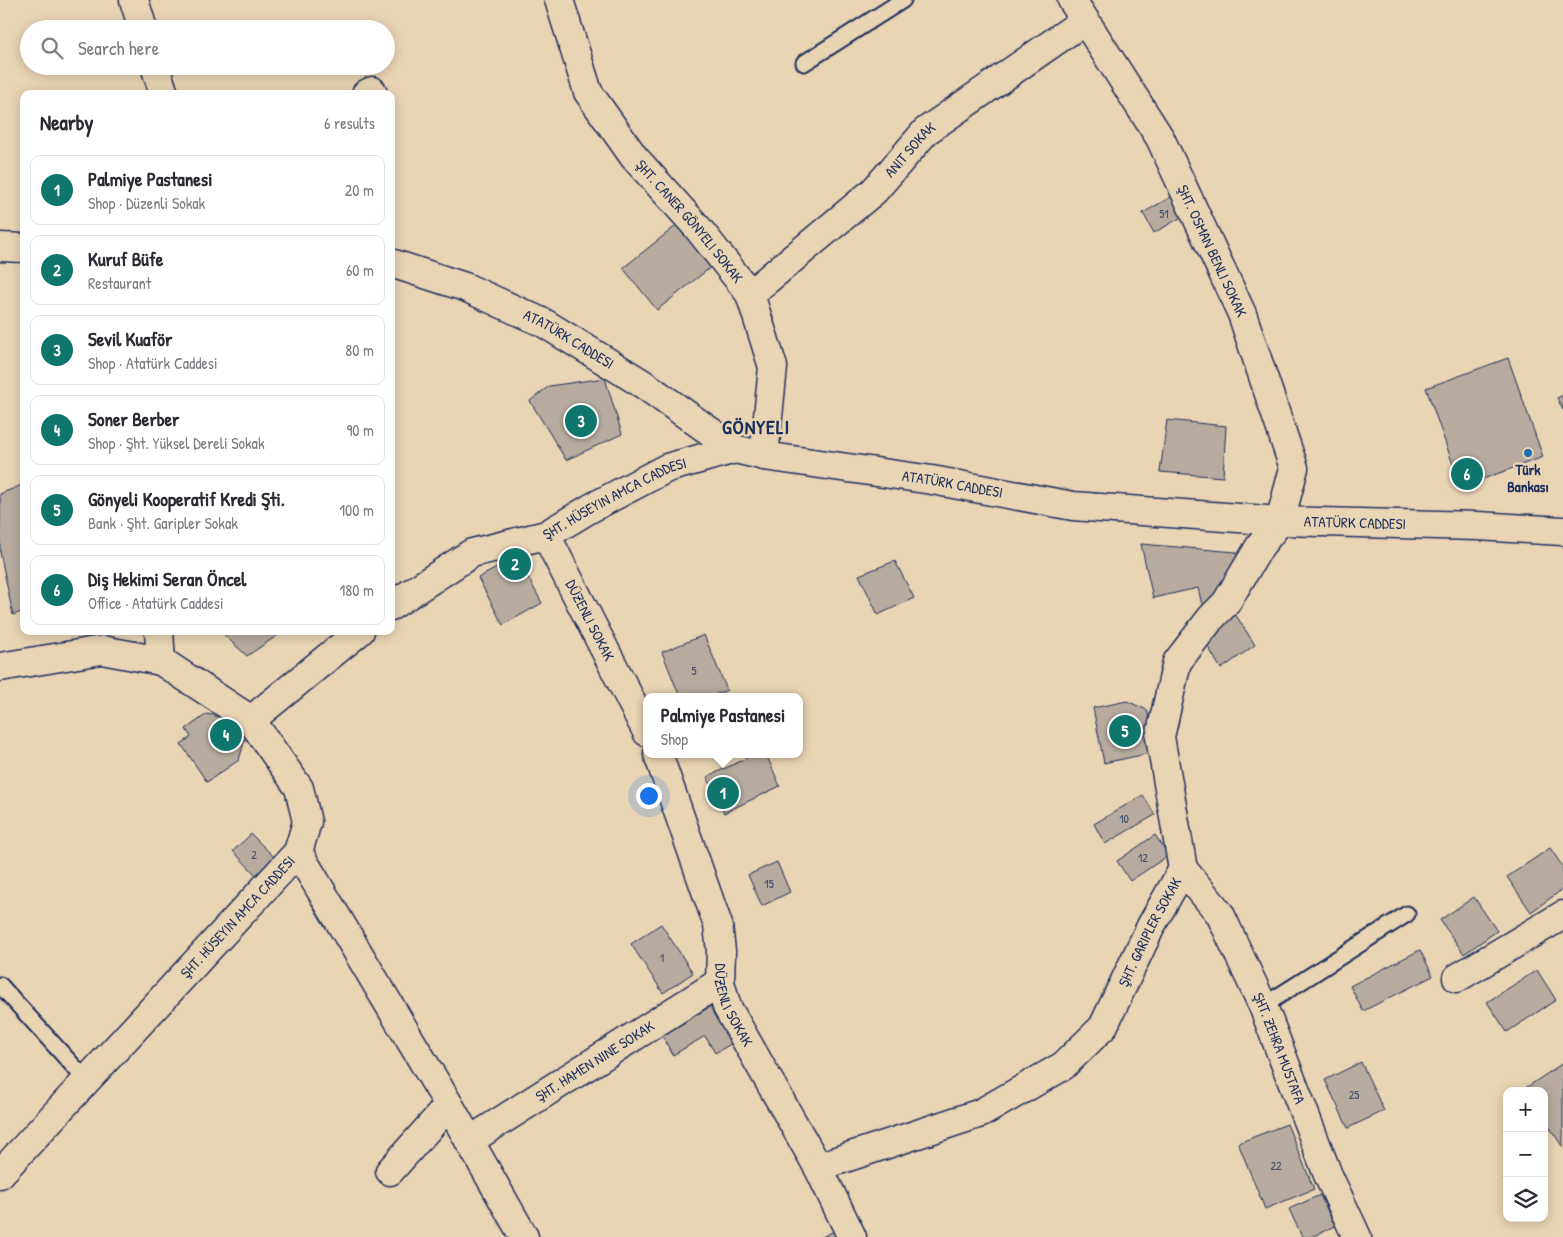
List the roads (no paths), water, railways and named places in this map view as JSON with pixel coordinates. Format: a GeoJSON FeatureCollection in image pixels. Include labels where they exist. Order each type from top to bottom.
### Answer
{"type":"FeatureCollection","features":[{"type":"Feature","properties":{"kind":"street"},"geometry":{"type":"LineString","coordinates":[[134,0],[140,20]]}},
{"type":"Feature","properties":{"kind":"street","name":"ŞHT. CANER GÖNYELI SOKAK"},"geometry":{"type":"LineString","coordinates":[[558,0],[588,92],[634,157],[697,227],[750,294],[773,367],[764,456]]}},
{"type":"Feature","properties":{"kind":"street"},"geometry":{"type":"LineString","coordinates":[[750,294],[874,191],[926,131],[1078,11]]}},
{"type":"Feature","properties":{"kind":"street","name":"ŞHT. OSMAN BENLI SOKAK"},"geometry":{"type":"LineString","coordinates":[[1078,11],[1160,138],[1242,314],[1294,468],[1280,521]]}},
{"type":"Feature","properties":{"kind":"street"},"geometry":{"type":"LineString","coordinates":[[159,75],[163,90]]}},
{"type":"Feature","properties":{"kind":"street"},"geometry":{"type":"LineString","coordinates":[[0,247],[20,248]]}},
{"type":"Feature","properties":{"kind":"street","name":"ATATÜRK CADDESI"},"geometry":{"type":"LineString","coordinates":[[395,264],[465,287],[544,324],[643,384],[735,448],[764,456],[932,480],[1074,506],[1280,521],[1478,526],[1563,532]]}},
{"type":"Feature","properties":{"kind":"street","name":"ŞHT. HÜSEYIN AMCA CADDESI"},"geometry":{"type":"LineString","coordinates":[[395,603],[472,553],[546,535],[591,508],[667,468],[735,448]]}},
{"type":"Feature","properties":{"kind":"street","name":"ŞHT. GARIPLER SOKAK"},"geometry":{"type":"LineString","coordinates":[[818,1167],[982,1113],[1063,1066],[1102,1027],[1152,924],[1183,869],[1160,737],[1177,662],[1211,618],[1226,603],[1260,546],[1280,521]]}},
{"type":"Feature","properties":{"kind":"street","name":"DÜZENLI SOKAK"},"geometry":{"type":"LineString","coordinates":[[546,535],[643,724]]}},
{"type":"Feature","properties":{"kind":"street"},"geometry":{"type":"LineString","coordinates":[[159,635],[160,661]]}},
{"type":"Feature","properties":{"kind":"street"},"geometry":{"type":"LineString","coordinates":[[0,667],[102,650],[160,661],[251,720],[355,635]]}},
{"type":"Feature","properties":{"kind":"street","name":"ŞHT. HÜSEYIN AMCA CADDESI"},"geometry":{"type":"LineString","coordinates":[[0,1174],[298,852],[307,822],[299,788],[251,720]]}},
{"type":"Feature","properties":{"kind":"street","name":"DÜZENLI SOKAK"},"geometry":{"type":"LineString","coordinates":[[659,758],[718,925],[721,951],[720,982],[727,1007],[818,1167],[852,1237]]}},
{"type":"Feature","properties":{"kind":"street"},"geometry":{"type":"LineString","coordinates":[[298,852],[449,1105],[524,1237]]}},
{"type":"Feature","properties":{"kind":"street","name":"ŞHT. ZEHRA MUSTAFA"},"geometry":{"type":"LineString","coordinates":[[1183,869],[1220,914],[1264,1006],[1328,1174],[1358,1237]]}},
{"type":"Feature","properties":{"kind":"street"},"geometry":{"type":"LineString","coordinates":[[1457,978],[1563,915]]}},
{"type":"Feature","properties":{"kind":"street","name":"ŞHT. HAMEN NINE SOKAK"},"geometry":{"type":"LineString","coordinates":[[469,1141],[720,982]]}},
{"type":"Feature","properties":{"kind":"street"},"geometry":{"type":"LineString","coordinates":[[390,1171],[449,1105]]}},
{"type":"Feature","properties":{"kind":"lane"},"geometry":{"type":"LineString","coordinates":[[804,62],[903,0]]}},
{"type":"Feature","properties":{"kind":"lane"},"geometry":{"type":"LineString","coordinates":[[1264,1006],[1407,914]]}},
{"type":"Feature","properties":{"kind":"lane"},"geometry":{"type":"LineString","coordinates":[[0,985],[86,1080]]}},
{"type":"Feature","properties":{"kind":"place","name":"Sevil Kuaför"},"geometry":{"type":"Point","coordinates":[581,421]}},
{"type":"Feature","properties":{"kind":"place","name":"Türk Bankası"},"geometry":{"type":"Point","coordinates":[1528,453]}},
{"type":"Feature","properties":{"kind":"place","name":"Diş Hekimi Seran Öncel"},"geometry":{"type":"Point","coordinates":[1467,474]}},
{"type":"Feature","properties":{"kind":"place","name":"Kuruf Büfe"},"geometry":{"type":"Point","coordinates":[515,564]}},
{"type":"Feature","properties":{"kind":"place","name":"Gönyeli Kooperatif Kredi Şti."},"geometry":{"type":"Point","coordinates":[1125,731]}},
{"type":"Feature","properties":{"kind":"place","name":"Soner Berber"},"geometry":{"type":"Point","coordinates":[226,735]}},
{"type":"Feature","properties":{"kind":"place","name":"Palmiye Pastanesi"},"geometry":{"type":"Point","coordinates":[723,793]}},
{"type":"Feature","properties":{"kind":"district","name":"GÖNYELI"},"geometry":{"type":"Point","coordinates":[756,427]}}]}
